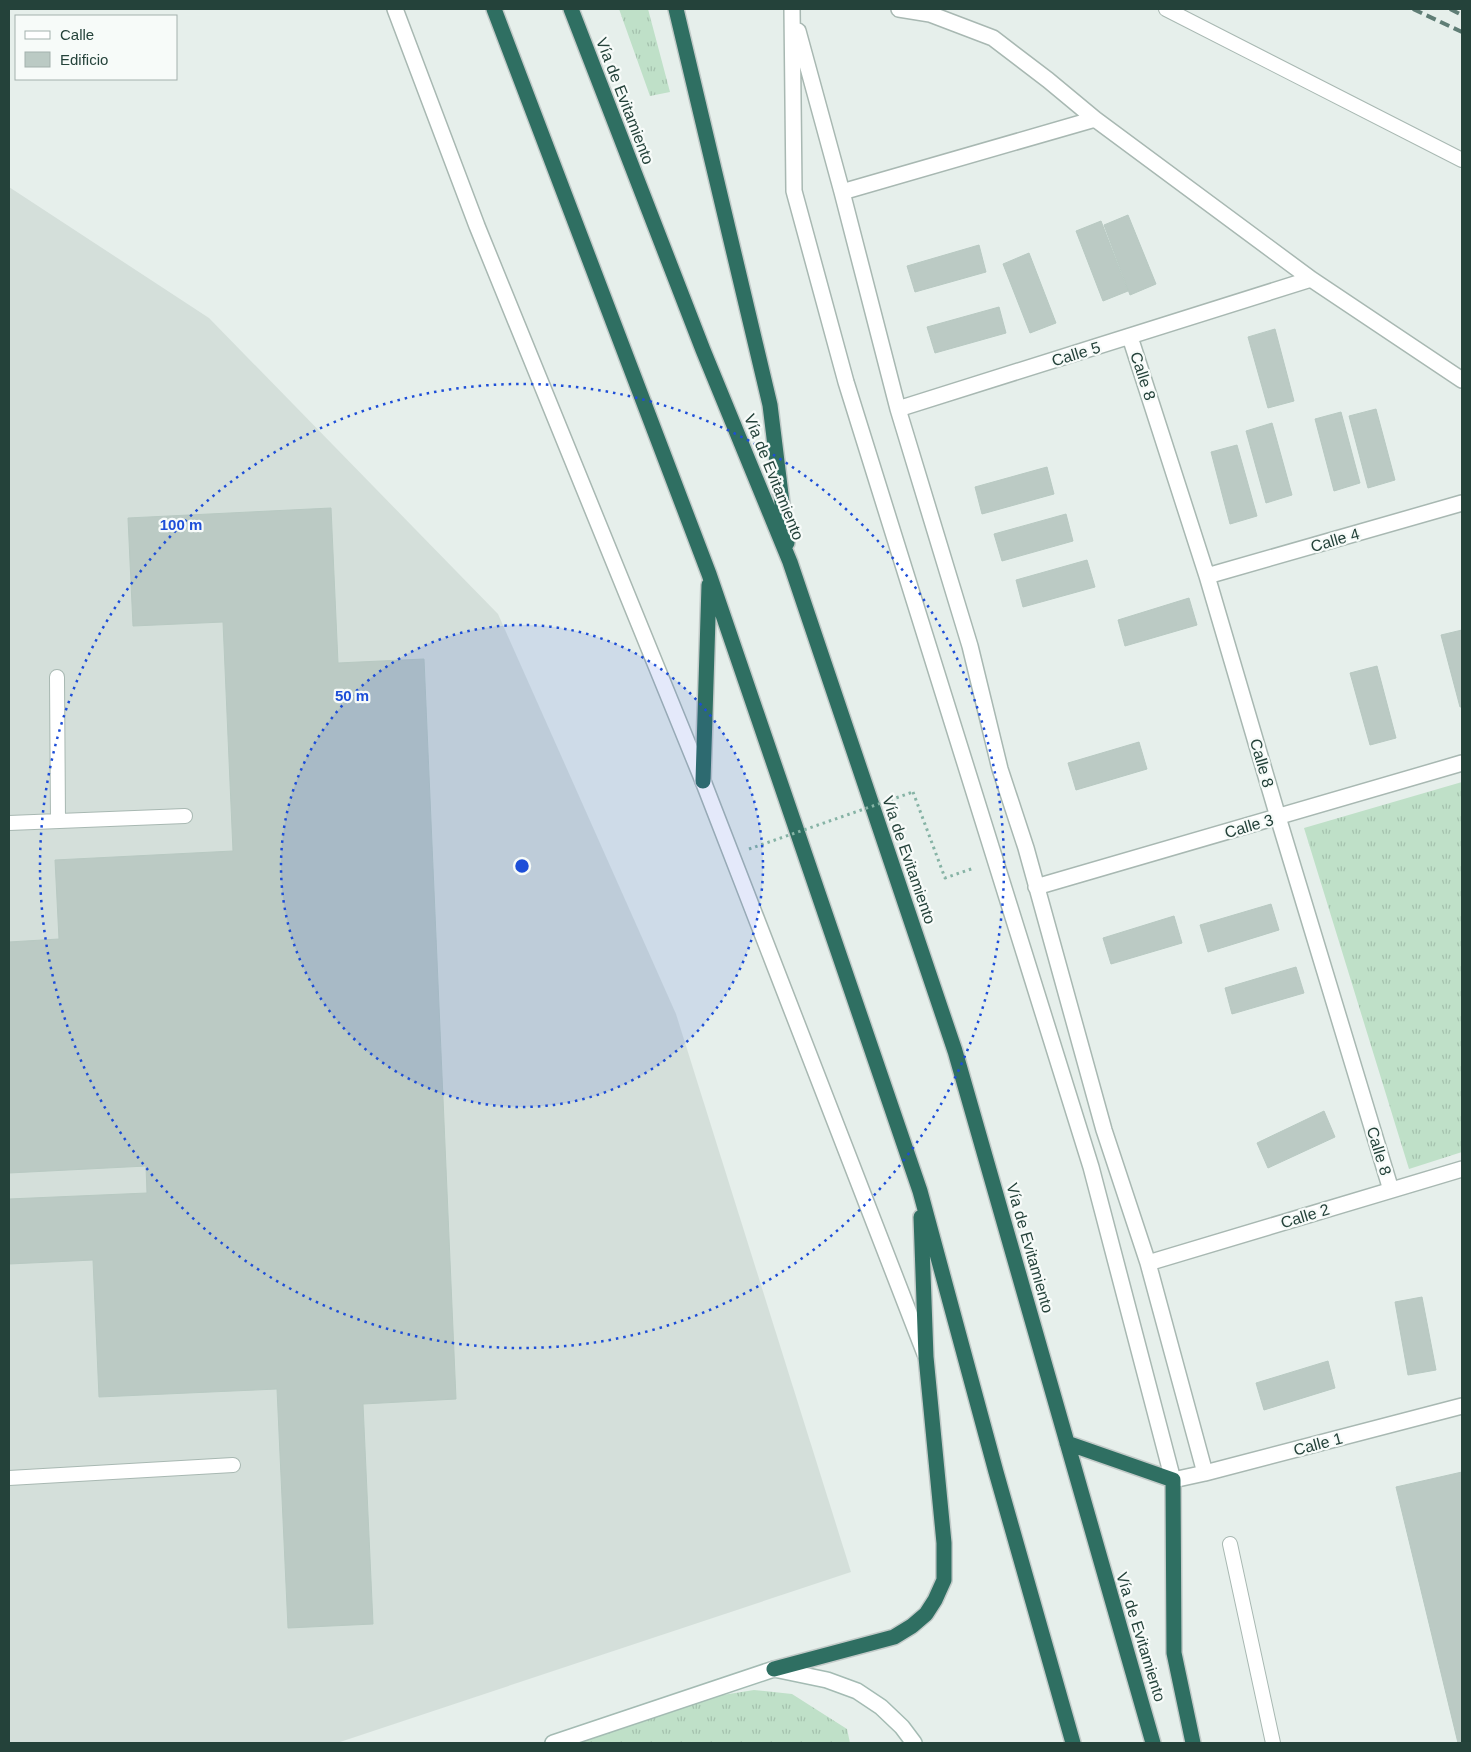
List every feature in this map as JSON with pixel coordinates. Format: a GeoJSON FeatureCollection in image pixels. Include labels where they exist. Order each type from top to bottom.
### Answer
{"type":"FeatureCollection","features":[{"type":"Feature","properties":{"kind":"highway"},"geometry":{"type":"LineString","coordinates":[[494,9],[709,574],[920,1191],[993,1463],[1073,1743]]}},
{"type":"Feature","properties":{"kind":"highway","name":"Vía de Evitamiento"},"geometry":{"type":"LineString","coordinates":[[571,9],[703,350],[790,562],[955,1051],[1153,1743]]}},
{"type":"Feature","properties":{"kind":"highway"},"geometry":{"type":"LineString","coordinates":[[676,9],[770,405],[790,562]]}},
{"type":"Feature","properties":{"kind":"highway"},"geometry":{"type":"LineString","coordinates":[[703,781],[709,574]]}},
{"type":"Feature","properties":{"kind":"highway"},"geometry":{"type":"LineString","coordinates":[[774,1668],[894,1638],[926,1614],[944,1580],[944,1543],[926,1357],[920,1191]]}},
{"type":"Feature","properties":{"kind":"highway"},"geometry":{"type":"LineString","coordinates":[[1067,1443],[1173,1480],[1174,1653],[1193,1743]]}},
{"type":"Feature","properties":{"kind":"highway"},"geometry":{"type":"LineString","coordinates":[[1148,1721],[1163,1743]]}},
{"type":"Feature","properties":{"kind":"street"},"geometry":{"type":"LineString","coordinates":[[395,9],[477,226],[703,781],[926,1357]]}},
{"type":"Feature","properties":{"kind":"street"},"geometry":{"type":"LineString","coordinates":[[797,9],[898,409],[970,646],[1000,768],[1026,848],[1104,1130],[1148,1263],[1205,1473]]}},
{"type":"Feature","properties":{"kind":"street"},"geometry":{"type":"LineString","coordinates":[[797,9],[794,191],[846,382],[1090,1167],[1173,1480]]}},
{"type":"Feature","properties":{"kind":"street"},"geometry":{"type":"LineString","coordinates":[[899,9],[930,14],[993,38],[1095,118],[1311,279],[1462,380]]}},
{"type":"Feature","properties":{"kind":"street"},"geometry":{"type":"LineString","coordinates":[[842,192],[1095,118]]}},
{"type":"Feature","properties":{"kind":"street","name":"Calle 5"},"geometry":{"type":"LineString","coordinates":[[898,409],[1311,279]]}},
{"type":"Feature","properties":{"kind":"street","name":"Calle 8"},"geometry":{"type":"LineString","coordinates":[[1130,337],[1208,576],[1278,817],[1391,1190]]}},
{"type":"Feature","properties":{"kind":"street","name":"Calle 4"},"geometry":{"type":"LineString","coordinates":[[1208,576],[1462,503]]}},
{"type":"Feature","properties":{"kind":"street","name":"Calle 3"},"geometry":{"type":"LineString","coordinates":[[1036,886],[1462,762]]}},
{"type":"Feature","properties":{"kind":"street","name":"Calle 2"},"geometry":{"type":"LineString","coordinates":[[1148,1263],[1462,1169]]}},
{"type":"Feature","properties":{"kind":"street","name":"Calle 1"},"geometry":{"type":"LineString","coordinates":[[1173,1480],[1462,1406]]}},
{"type":"Feature","properties":{"kind":"street"},"geometry":{"type":"LineString","coordinates":[[553,1743],[774,1668],[827,1680],[857,1691],[882,1707],[902,1727],[914,1743]]}},
{"type":"Feature","properties":{"kind":"lane"},"geometry":{"type":"LineString","coordinates":[[1166,9],[1462,160]]}},
{"type":"Feature","properties":{"kind":"lane"},"geometry":{"type":"LineString","coordinates":[[57,676],[58,822]]}},
{"type":"Feature","properties":{"kind":"lane"},"geometry":{"type":"LineString","coordinates":[[9,824],[185,816]]}},
{"type":"Feature","properties":{"kind":"lane"},"geometry":{"type":"LineString","coordinates":[[9,1478],[233,1465]]}},
{"type":"Feature","properties":{"kind":"lane"},"geometry":{"type":"LineString","coordinates":[[1230,1544],[1273,1743]]}},
{"type":"Feature","properties":{"kind":"path"},"geometry":{"type":"LineString","coordinates":[[749,849],[913,792],[945,878]]}},
{"type":"Feature","properties":{"kind":"shaded area"},"geometry":{"type":"Polygon","coordinates":[[[9,187],[209,318],[498,614],[676,1014],[851,1572],[337,1743],[9,1743],[9,187]]]}},
{"type":"Feature","properties":{"kind":"green space"},"geometry":{"type":"Polygon","coordinates":[[[619,9],[648,9],[670,92],[650,96],[619,9]]]}},
{"type":"Feature","properties":{"kind":"green space"},"geometry":{"type":"Polygon","coordinates":[[[1462,782],[1462,1152],[1409,1169],[1304,828],[1462,782]]]}},
{"type":"Feature","properties":{"kind":"green space"},"geometry":{"type":"Polygon","coordinates":[[[754,1690],[792,1694],[847,1729],[850,1743],[562,1743],[710,1697],[754,1690]]]}},
{"type":"Feature","properties":{"kind":"building"},"geometry":{"type":"Polygon","coordinates":[[[1128,215],[1156,284],[1130,295],[1104,225],[1128,215]]]}},
{"type":"Feature","properties":{"kind":"building"},"geometry":{"type":"Polygon","coordinates":[[[1101,221],[1128,291],[1103,301],[1076,231],[1101,221]]]}},
{"type":"Feature","properties":{"kind":"building"},"geometry":{"type":"Polygon","coordinates":[[[979,245],[986,272],[915,292],[907,266],[979,245]]]}},
{"type":"Feature","properties":{"kind":"building"},"geometry":{"type":"Polygon","coordinates":[[[1029,253],[1056,323],[1030,333],[1003,264],[1029,253]]]}},
{"type":"Feature","properties":{"kind":"building"},"geometry":{"type":"Polygon","coordinates":[[[999,307],[1006,333],[935,353],[927,327],[999,307]]]}},
{"type":"Feature","properties":{"kind":"building"},"geometry":{"type":"Polygon","coordinates":[[[1275,329],[1294,401],[1268,408],[1248,337],[1275,329]]]}},
{"type":"Feature","properties":{"kind":"building"},"geometry":{"type":"Polygon","coordinates":[[[1376,409],[1395,480],[1368,488],[1349,416],[1376,409]]]}},
{"type":"Feature","properties":{"kind":"building"},"geometry":{"type":"Polygon","coordinates":[[[1341,412],[1360,483],[1334,491],[1315,419],[1341,412]]]}},
{"type":"Feature","properties":{"kind":"building"},"geometry":{"type":"Polygon","coordinates":[[[1272,423],[1292,495],[1266,503],[1246,431],[1272,423]]]}},
{"type":"Feature","properties":{"kind":"building"},"geometry":{"type":"Polygon","coordinates":[[[1237,445],[1257,516],[1230,524],[1211,452],[1237,445]]]}},
{"type":"Feature","properties":{"kind":"building"},"geometry":{"type":"Polygon","coordinates":[[[1047,467],[1054,494],[982,514],[975,487],[1047,467]]]}},
{"type":"Feature","properties":{"kind":"building"},"geometry":{"type":"Polygon","coordinates":[[[331,508],[338,663],[424,659],[456,1399],[363,1404],[373,1624],[288,1628],[277,1389],[99,1397],[93,1260],[9,1264],[9,1199],[147,1193],[146,1166],[9,1173],[9,942],[59,939],[55,860],[233,851],[223,622],[133,626],[128,518],[331,508]]]}},
{"type":"Feature","properties":{"kind":"building"},"geometry":{"type":"Polygon","coordinates":[[[1066,514],[1073,541],[1002,561],[994,534],[1066,514]]]}},
{"type":"Feature","properties":{"kind":"building"},"geometry":{"type":"Polygon","coordinates":[[[1087,560],[1095,587],[1023,607],[1016,580],[1087,560]]]}},
{"type":"Feature","properties":{"kind":"building"},"geometry":{"type":"Polygon","coordinates":[[[1189,598],[1197,625],[1125,646],[1118,620],[1189,598]]]}},
{"type":"Feature","properties":{"kind":"building"},"geometry":{"type":"Polygon","coordinates":[[[1462,630],[1462,707],[1460,707],[1441,635],[1462,630]]]}},
{"type":"Feature","properties":{"kind":"building"},"geometry":{"type":"Polygon","coordinates":[[[1377,666],[1396,738],[1370,745],[1350,673],[1377,666]]]}},
{"type":"Feature","properties":{"kind":"building"},"geometry":{"type":"Polygon","coordinates":[[[1139,742],[1147,769],[1076,790],[1068,763],[1139,742]]]}},
{"type":"Feature","properties":{"kind":"building"},"geometry":{"type":"Polygon","coordinates":[[[1271,904],[1279,930],[1208,952],[1200,925],[1271,904]]]}},
{"type":"Feature","properties":{"kind":"building"},"geometry":{"type":"Polygon","coordinates":[[[1174,916],[1182,943],[1111,964],[1103,938],[1174,916]]]}},
{"type":"Feature","properties":{"kind":"building"},"geometry":{"type":"Polygon","coordinates":[[[1296,967],[1304,993],[1232,1014],[1225,988],[1296,967]]]}},
{"type":"Feature","properties":{"kind":"building"},"geometry":{"type":"Polygon","coordinates":[[[1324,1111],[1335,1137],[1268,1168],[1257,1143],[1324,1111]]]}},
{"type":"Feature","properties":{"kind":"building"},"geometry":{"type":"Polygon","coordinates":[[[1422,1297],[1436,1370],[1408,1375],[1395,1302],[1422,1297]]]}},
{"type":"Feature","properties":{"kind":"building"},"geometry":{"type":"Polygon","coordinates":[[[1328,1361],[1335,1388],[1264,1410],[1256,1383],[1328,1361]]]}},
{"type":"Feature","properties":{"kind":"building"},"geometry":{"type":"Polygon","coordinates":[[[1462,1472],[1462,1743],[1458,1743],[1396,1487],[1462,1472]]]}},
{"type":"Feature","properties":{"kind":"railway"},"geometry":{"type":"LineString","coordinates":[[1413,9],[1462,32]]}},
{"type":"Feature","properties":{"kind":"railway"},"geometry":{"type":"LineString","coordinates":[[1450,9],[1462,15]]}}]}
